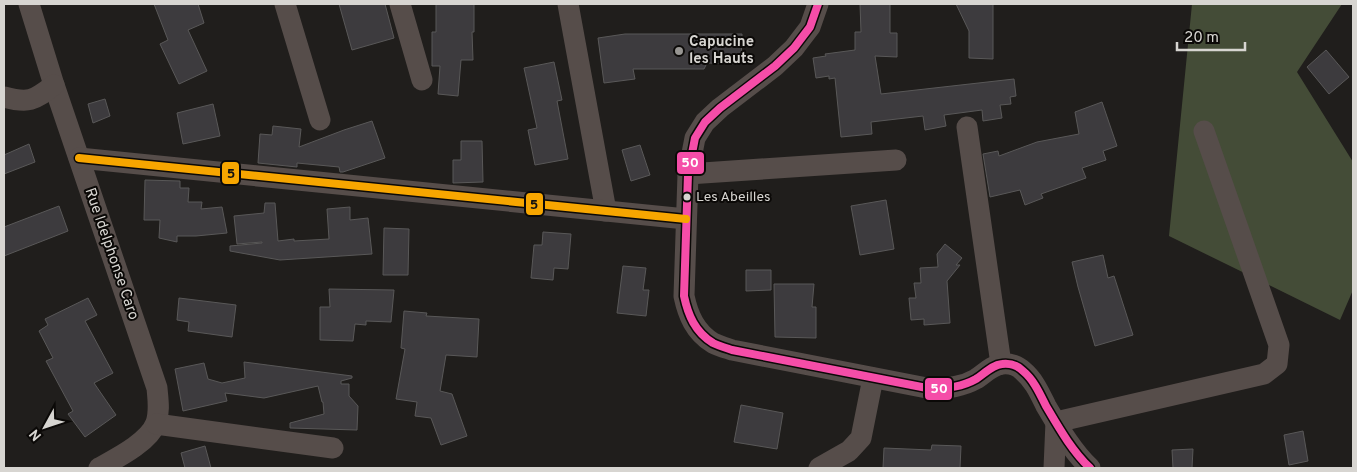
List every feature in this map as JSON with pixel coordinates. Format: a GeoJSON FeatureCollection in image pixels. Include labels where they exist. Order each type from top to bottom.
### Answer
{"type":"FeatureCollection","features":[{"type":"Feature","properties":{"kind":"street","name":"Rue Idelphonse Caro"},"geometry":{"type":"LineString","coordinates":[[29,4],[54,85],[157,388],[159,405],[156,424]]}},
{"type":"Feature","properties":{"kind":"street"},"geometry":{"type":"LineString","coordinates":[[285,4],[320,120]]}},
{"type":"Feature","properties":{"kind":"street"},"geometry":{"type":"LineString","coordinates":[[400,4],[422,80]]}},
{"type":"Feature","properties":{"kind":"street"},"geometry":{"type":"LineString","coordinates":[[568,4],[606,211]]}},
{"type":"Feature","properties":{"kind":"street"},"geometry":{"type":"LineString","coordinates":[[818,4],[810,27],[794,48],[775,66],[720,108],[705,122],[695,138],[688,174],[686,219],[684,296],[688,314],[699,331],[713,342],[732,350],[932,389],[955,388],[975,380],[991,368],[1001,364],[1012,364],[1023,370],[1033,382],[1056,422],[1080,458],[1090,468]]}},
{"type":"Feature","properties":{"kind":"street"},"geometry":{"type":"LineString","coordinates":[[4,97],[26,101],[39,97],[54,85]]}},
{"type":"Feature","properties":{"kind":"street"},"geometry":{"type":"LineString","coordinates":[[967,127],[1001,364]]}},
{"type":"Feature","properties":{"kind":"street"},"geometry":{"type":"LineString","coordinates":[[1056,422],[1264,374],[1277,364],[1279,345],[1204,130]]}},
{"type":"Feature","properties":{"kind":"street"},"geometry":{"type":"LineString","coordinates":[[79,158],[686,219]]}},
{"type":"Feature","properties":{"kind":"street"},"geometry":{"type":"LineString","coordinates":[[688,174],[896,160]]}},
{"type":"Feature","properties":{"kind":"street"},"geometry":{"type":"LineString","coordinates":[[820,468],[849,451],[862,438],[873,378]]}},
{"type":"Feature","properties":{"kind":"street"},"geometry":{"type":"LineString","coordinates":[[1054,468],[1056,422]]}},
{"type":"Feature","properties":{"kind":"street"},"geometry":{"type":"LineString","coordinates":[[100,468],[142,442],[156,424],[333,448]]}},
{"type":"Feature","properties":{"kind":"green space"},"geometry":{"type":"Polygon","coordinates":[[[1192,4],[1342,4],[1297,72],[1353,162],[1353,290],[1340,320],[1169,236],[1192,4]]]}},
{"type":"Feature","properties":{"kind":"building"},"geometry":{"type":"Polygon","coordinates":[[[154,4],[198,4],[204,23],[188,30],[207,71],[179,84],[160,44],[168,40],[154,4]]]}},
{"type":"Feature","properties":{"kind":"building"},"geometry":{"type":"Polygon","coordinates":[[[339,4],[385,4],[394,38],[352,50],[339,4]]]}},
{"type":"Feature","properties":{"kind":"building"},"geometry":{"type":"Polygon","coordinates":[[[436,4],[474,4],[473,60],[461,60],[458,96],[438,94],[440,66],[432,66],[432,32],[436,32],[436,4]]]}},
{"type":"Feature","properties":{"kind":"building"},"geometry":{"type":"Polygon","coordinates":[[[860,4],[890,4],[890,33],[897,33],[897,57],[875,56],[881,94],[1014,79],[1016,96],[1010,97],[1011,104],[1000,105],[1002,118],[983,121],[982,110],[944,115],[946,126],[925,130],[923,116],[871,122],[872,134],[841,137],[835,78],[829,79],[829,76],[816,78],[813,58],[826,56],[825,54],[855,50],[855,32],[861,32],[860,4]]]}},
{"type":"Feature","properties":{"kind":"building"},"geometry":{"type":"Polygon","coordinates":[[[956,4],[993,4],[993,59],[969,58],[969,31],[956,4]]]}},
{"type":"Feature","properties":{"kind":"building"},"geometry":{"type":"Polygon","coordinates":[[[625,34],[742,34],[741,64],[707,63],[704,69],[633,69],[635,79],[604,83],[598,38],[625,34]]]}},
{"type":"Feature","properties":{"kind":"building"},"geometry":{"type":"Polygon","coordinates":[[[1326,50],[1349,77],[1329,94],[1307,67],[1326,50]]]}},
{"type":"Feature","properties":{"kind":"building"},"geometry":{"type":"Polygon","coordinates":[[[554,62],[562,100],[557,101],[568,159],[535,165],[528,130],[537,128],[524,68],[554,62]]]}},
{"type":"Feature","properties":{"kind":"building"},"geometry":{"type":"Polygon","coordinates":[[[105,99],[110,116],[93,123],[88,104],[105,99]]]}},
{"type":"Feature","properties":{"kind":"building"},"geometry":{"type":"Polygon","coordinates":[[[1102,102],[1117,146],[1103,151],[1106,160],[1082,168],[1086,178],[1041,194],[1043,198],[1025,205],[1020,190],[990,197],[983,154],[998,151],[999,156],[1037,142],[1079,134],[1075,112],[1102,102]]]}},
{"type":"Feature","properties":{"kind":"building"},"geometry":{"type":"Polygon","coordinates":[[[213,104],[220,136],[183,144],[177,113],[213,104]]]}},
{"type":"Feature","properties":{"kind":"building"},"geometry":{"type":"Polygon","coordinates":[[[372,121],[385,158],[343,172],[340,172],[339,167],[297,163],[297,167],[258,163],[260,134],[272,135],[273,126],[301,129],[299,147],[372,121]]]}},
{"type":"Feature","properties":{"kind":"building"},"geometry":{"type":"Polygon","coordinates":[[[461,141],[482,141],[483,182],[453,183],[453,160],[461,160],[461,141]]]}},
{"type":"Feature","properties":{"kind":"building"},"geometry":{"type":"Polygon","coordinates":[[[29,144],[35,162],[4,174],[4,155],[29,144]]]}},
{"type":"Feature","properties":{"kind":"building"},"geometry":{"type":"Polygon","coordinates":[[[640,145],[650,175],[631,181],[622,150],[640,145]]]}},
{"type":"Feature","properties":{"kind":"building"},"geometry":{"type":"Polygon","coordinates":[[[145,180],[180,181],[180,188],[189,188],[188,202],[202,202],[201,209],[222,207],[227,233],[177,236],[177,242],[159,238],[160,220],[144,220],[145,180]]]}},
{"type":"Feature","properties":{"kind":"building"},"geometry":{"type":"Polygon","coordinates":[[[886,200],[894,249],[860,255],[851,206],[886,200]]]}},
{"type":"Feature","properties":{"kind":"building"},"geometry":{"type":"Polygon","coordinates":[[[265,203],[275,203],[278,241],[329,239],[327,209],[350,207],[350,220],[368,218],[372,254],[280,260],[230,251],[230,246],[262,243],[237,244],[234,216],[264,213],[265,203]]]}},
{"type":"Feature","properties":{"kind":"building"},"geometry":{"type":"Polygon","coordinates":[[[59,206],[68,231],[4,256],[4,227],[59,206]]]}},
{"type":"Feature","properties":{"kind":"building"},"geometry":{"type":"Polygon","coordinates":[[[384,228],[409,229],[408,275],[383,275],[384,228]]]}},
{"type":"Feature","properties":{"kind":"building"},"geometry":{"type":"Polygon","coordinates":[[[543,232],[571,234],[568,269],[554,268],[553,280],[531,278],[534,245],[542,245],[543,232]]]}},
{"type":"Feature","properties":{"kind":"building"},"geometry":{"type":"Polygon","coordinates":[[[945,244],[962,258],[956,265],[960,265],[947,281],[950,323],[924,325],[924,319],[911,320],[909,298],[916,298],[914,283],[921,283],[920,268],[938,267],[937,254],[945,244]]]}},
{"type":"Feature","properties":{"kind":"building"},"geometry":{"type":"Polygon","coordinates":[[[1103,255],[1108,278],[1114,276],[1133,335],[1095,346],[1072,262],[1103,255]]]}},
{"type":"Feature","properties":{"kind":"building"},"geometry":{"type":"Polygon","coordinates":[[[623,266],[646,268],[643,290],[649,290],[646,316],[617,313],[623,266]]]}},
{"type":"Feature","properties":{"kind":"building"},"geometry":{"type":"Polygon","coordinates":[[[746,270],[771,270],[771,290],[746,291],[746,270]]]}},
{"type":"Feature","properties":{"kind":"building"},"geometry":{"type":"Polygon","coordinates":[[[774,284],[814,284],[812,307],[816,307],[816,338],[775,337],[774,284]]]}},
{"type":"Feature","properties":{"kind":"building"},"geometry":{"type":"Polygon","coordinates":[[[329,289],[394,290],[391,322],[366,321],[366,325],[355,324],[353,341],[320,340],[320,307],[330,307],[329,289]]]}},
{"type":"Feature","properties":{"kind":"building"},"geometry":{"type":"Polygon","coordinates":[[[88,298],[97,315],[85,321],[113,373],[94,383],[116,415],[85,437],[68,414],[73,411],[46,361],[53,358],[39,331],[48,325],[45,319],[88,298]]]}},
{"type":"Feature","properties":{"kind":"building"},"geometry":{"type":"Polygon","coordinates":[[[179,298],[236,305],[232,337],[188,331],[189,322],[177,320],[179,298]]]}},
{"type":"Feature","properties":{"kind":"building"},"geometry":{"type":"Polygon","coordinates":[[[404,311],[427,313],[426,316],[479,319],[477,357],[446,355],[440,391],[452,394],[467,436],[441,445],[431,418],[415,416],[417,402],[396,399],[405,349],[401,348],[404,311]]]}},
{"type":"Feature","properties":{"kind":"building"},"geometry":{"type":"Polygon","coordinates":[[[244,362],[352,376],[352,378],[341,381],[341,384],[349,384],[349,396],[358,406],[357,430],[290,428],[290,423],[324,414],[323,402],[318,386],[264,398],[225,393],[227,401],[183,411],[175,369],[204,363],[208,379],[222,383],[245,378],[244,362]]]}},
{"type":"Feature","properties":{"kind":"building"},"geometry":{"type":"Polygon","coordinates":[[[741,405],[783,413],[777,449],[734,442],[741,405]]]}},
{"type":"Feature","properties":{"kind":"building"},"geometry":{"type":"Polygon","coordinates":[[[1303,431],[1308,461],[1289,465],[1284,435],[1303,431]]]}},
{"type":"Feature","properties":{"kind":"building"},"geometry":{"type":"Polygon","coordinates":[[[932,445],[961,446],[960,468],[883,468],[884,448],[931,450],[932,445]]]}},
{"type":"Feature","properties":{"kind":"building"},"geometry":{"type":"Polygon","coordinates":[[[205,446],[211,468],[185,468],[181,453],[205,446]]]}},
{"type":"Feature","properties":{"kind":"building"},"geometry":{"type":"Polygon","coordinates":[[[1193,449],[1192,468],[1173,468],[1172,450],[1193,449]]]}},
{"type":"Feature","properties":{"kind":"transit line","name":"50"},"geometry":{"type":"LineString","coordinates":[[818,4],[810,27],[794,48],[775,66],[720,108],[705,122],[695,138],[688,174],[684,296],[693,322],[707,339],[732,350],[932,389],[949,388],[965,384],[998,365],[1014,365],[1021,369],[1036,387],[1066,439],[1090,468]]}},
{"type":"Feature","properties":{"kind":"transit line","name":"5"},"geometry":{"type":"LineString","coordinates":[[79,158],[686,219]]}},
{"type":"Feature","properties":{"kind":"place","name":"Capucine les Hauts"},"geometry":{"type":"Point","coordinates":[679,51]}},
{"type":"Feature","properties":{"kind":"place","name":"Les Abeilles"},"geometry":{"type":"Point","coordinates":[687,197]}}]}
